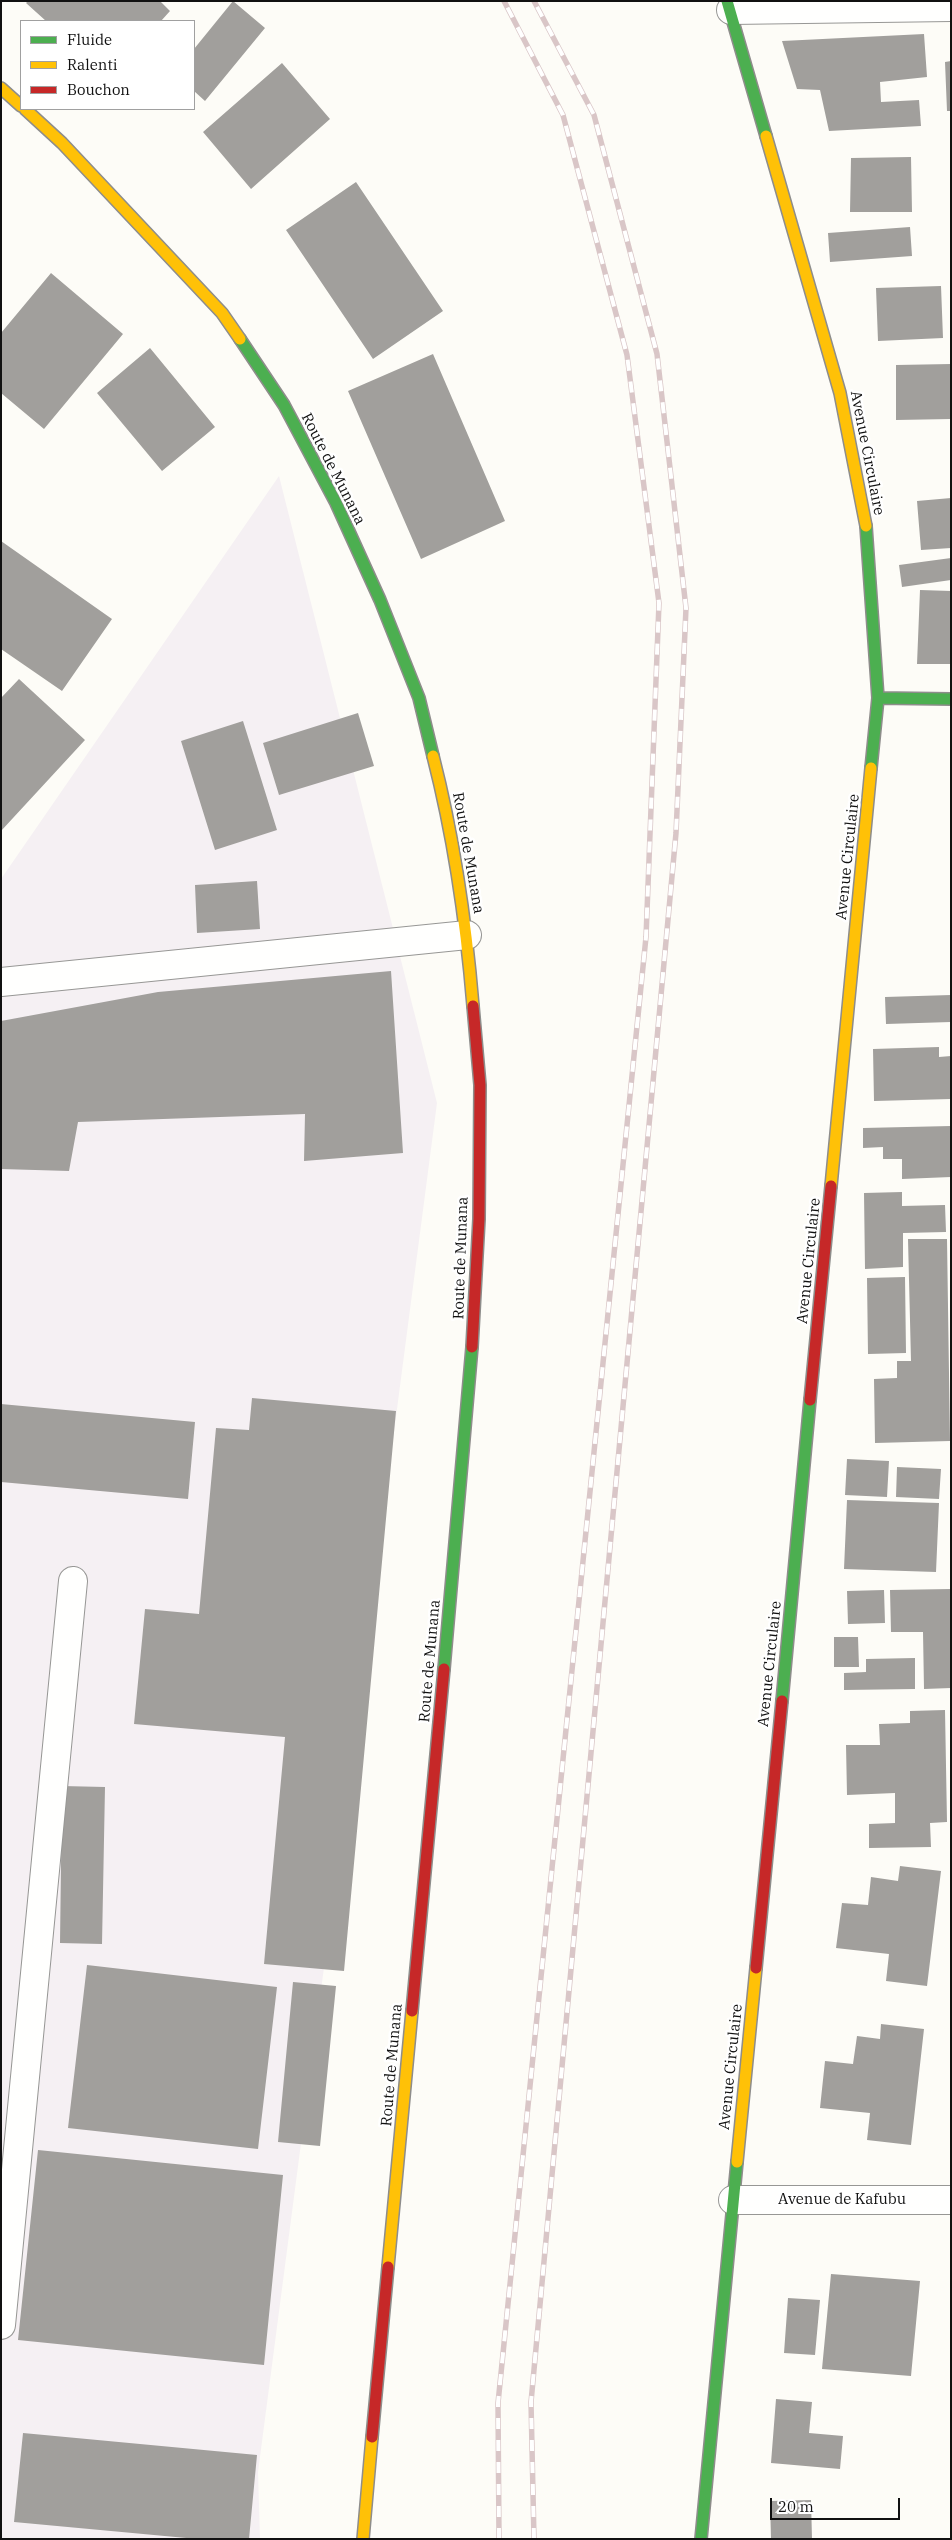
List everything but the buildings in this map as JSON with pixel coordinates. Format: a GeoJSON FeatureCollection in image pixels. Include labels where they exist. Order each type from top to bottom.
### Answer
{"type":"FeatureCollection","features":[{"type":"Feature","properties":{"kind":"street"},"geometry":{"type":"LineString","coordinates":[[729,5],[951,6]]}},
{"type":"Feature","properties":{"kind":"street","name":"Avenue Circulaire"},"geometry":{"type":"LineString","coordinates":[[701,2539],[878,698],[866,526],[840,392],[729,5]]}},
{"type":"Feature","properties":{"kind":"street"},"geometry":{"type":"LineString","coordinates":[[1,88],[20,105]]}},
{"type":"Feature","properties":{"kind":"street","name":"Route de Munana"},"geometry":{"type":"LineString","coordinates":[[25,110],[62,143],[222,313],[288,413],[336,504],[380,600],[418,698],[447,810],[467,935],[480,1085],[479,1220],[470,1389],[363,2539]]}},
{"type":"Feature","properties":{"kind":"street"},"geometry":{"type":"LineString","coordinates":[[878,698],[951,699]]}},
{"type":"Feature","properties":{"kind":"street"},"geometry":{"type":"LineString","coordinates":[[1,982],[467,935]]}},
{"type":"Feature","properties":{"kind":"street"},"geometry":{"type":"LineString","coordinates":[[1,2325],[73,1582]]}},
{"type":"Feature","properties":{"kind":"street","name":"Avenue de Kafubu"},"geometry":{"type":"LineString","coordinates":[[733,2200],[951,2200]]}},
{"type":"Feature","properties":{"kind":"shaded area"},"geometry":{"type":"Polygon","coordinates":[[[279,476],[437,1103],[258,2472],[260,2539],[1,2539],[1,879],[279,476]]]}},
{"type":"Feature","properties":{"kind":"railway"},"geometry":{"type":"LineString","coordinates":[[499,2539],[498,2403],[646,937],[659,603],[627,355],[563,115],[504,1]]}},
{"type":"Feature","properties":{"kind":"railway"},"geometry":{"type":"LineString","coordinates":[[534,1],[594,115],[657,354],[686,608],[676,833],[531,2402],[534,2539]]}},
{"type":"Feature","properties":{"kind":"traffic: fast"},"geometry":{"type":"LineString","coordinates":[[727,1],[766,136]]}},
{"type":"Feature","properties":{"kind":"traffic: fast"},"geometry":{"type":"LineString","coordinates":[[240,339],[284,405],[336,503],[380,600],[419,698],[433,756]]}},
{"type":"Feature","properties":{"kind":"traffic: fast"},"geometry":{"type":"LineString","coordinates":[[866,526],[878,698],[871,768]]}},
{"type":"Feature","properties":{"kind":"traffic: fast"},"geometry":{"type":"LineString","coordinates":[[878,698],[951,699]]}},
{"type":"Feature","properties":{"kind":"traffic: fast"},"geometry":{"type":"LineString","coordinates":[[444,1669],[472,1347]]}},
{"type":"Feature","properties":{"kind":"traffic: fast"},"geometry":{"type":"LineString","coordinates":[[782,1701],[810,1400]]}},
{"type":"Feature","properties":{"kind":"traffic: fast"},"geometry":{"type":"LineString","coordinates":[[701,2539],[737,2162]]}},
{"type":"Feature","properties":{"kind":"traffic: slow"},"geometry":{"type":"LineString","coordinates":[[1,88],[20,105]]}},
{"type":"Feature","properties":{"kind":"traffic: slow"},"geometry":{"type":"LineString","coordinates":[[26,110],[62,143],[222,313],[240,339]]}},
{"type":"Feature","properties":{"kind":"traffic: slow"},"geometry":{"type":"LineString","coordinates":[[766,136],[840,393],[866,526]]}},
{"type":"Feature","properties":{"kind":"traffic: slow"},"geometry":{"type":"LineString","coordinates":[[433,756],[458,880],[473,1006]]}},
{"type":"Feature","properties":{"kind":"traffic: slow"},"geometry":{"type":"LineString","coordinates":[[831,1186],[871,768]]}},
{"type":"Feature","properties":{"kind":"traffic: slow"},"geometry":{"type":"LineString","coordinates":[[737,2162],[756,1968]]}},
{"type":"Feature","properties":{"kind":"traffic: slow"},"geometry":{"type":"LineString","coordinates":[[388,2267],[412,2011]]}},
{"type":"Feature","properties":{"kind":"traffic: slow"},"geometry":{"type":"LineString","coordinates":[[363,2539],[372,2437]]}},
{"type":"Feature","properties":{"kind":"traffic: jam"},"geometry":{"type":"LineString","coordinates":[[472,1347],[479,1219],[480,1085],[473,1006]]}},
{"type":"Feature","properties":{"kind":"traffic: jam"},"geometry":{"type":"LineString","coordinates":[[810,1400],[831,1186]]}},
{"type":"Feature","properties":{"kind":"traffic: jam"},"geometry":{"type":"LineString","coordinates":[[412,2011],[444,1669]]}},
{"type":"Feature","properties":{"kind":"traffic: jam"},"geometry":{"type":"LineString","coordinates":[[756,1968],[782,1701]]}},
{"type":"Feature","properties":{"kind":"traffic: jam"},"geometry":{"type":"LineString","coordinates":[[372,2437],[388,2267]]}}]}
